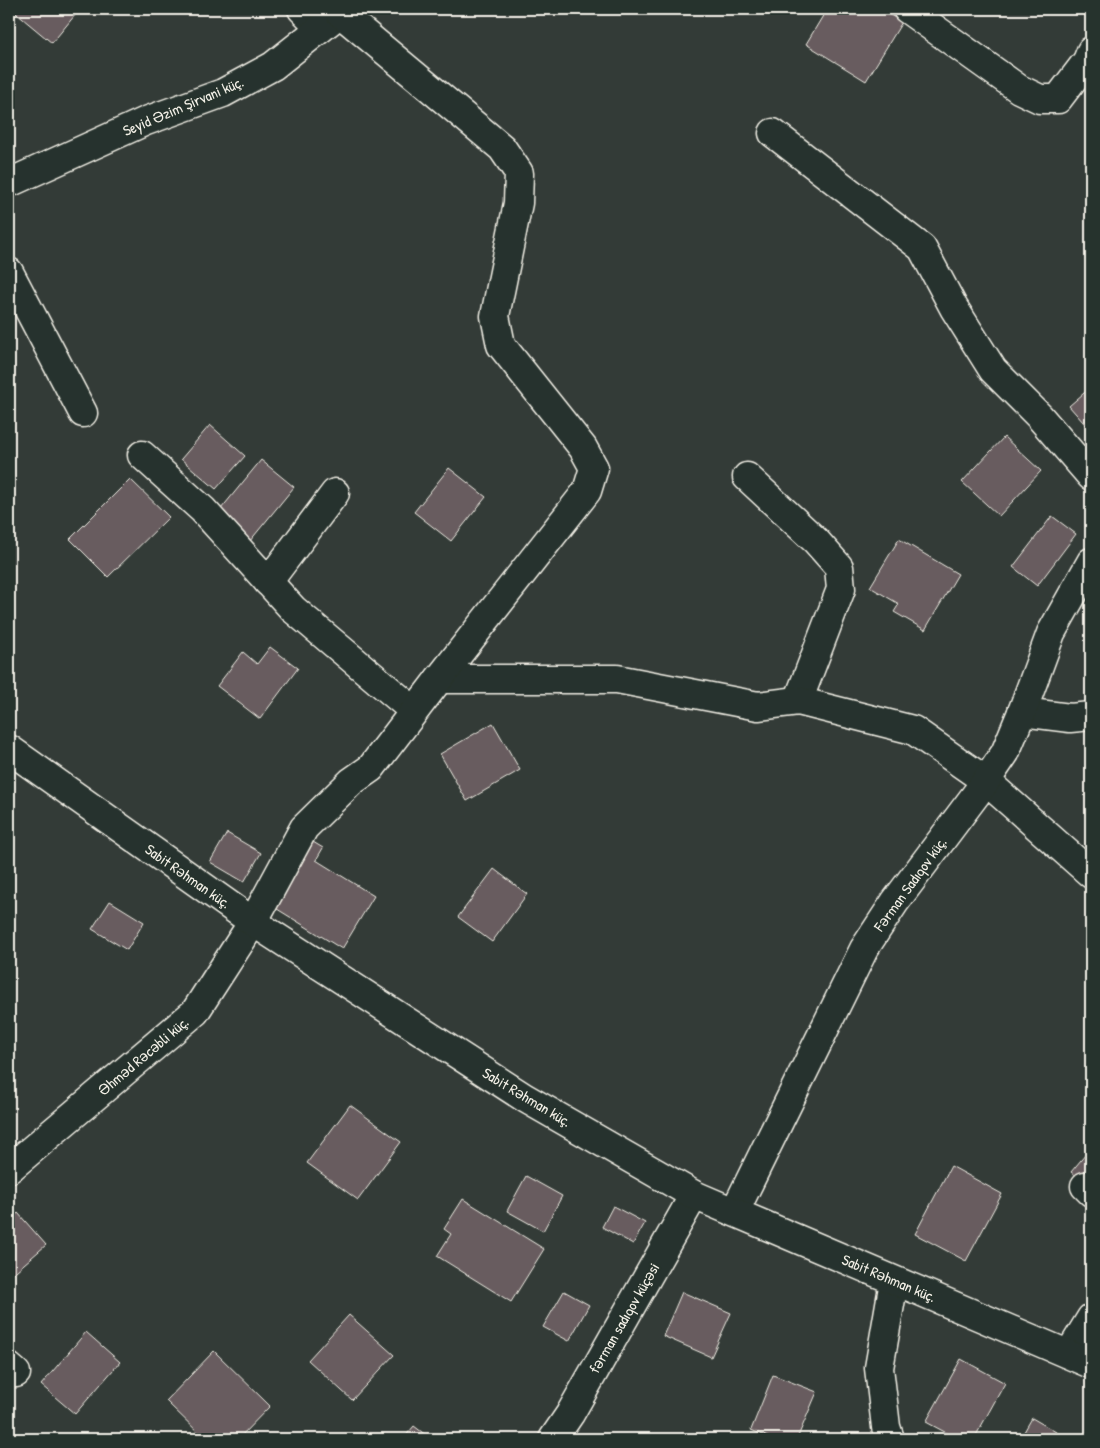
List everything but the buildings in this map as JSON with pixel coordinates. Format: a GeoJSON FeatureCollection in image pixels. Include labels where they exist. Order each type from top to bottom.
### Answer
{"type":"FeatureCollection","features":[{"type":"Feature","properties":{"kind":"street"},"geometry":{"type":"LineString","coordinates":[[302,9],[336,17]]}},
{"type":"Feature","properties":{"kind":"street"},"geometry":{"type":"LineString","coordinates":[[907,9],[1019,89],[1040,99],[1058,99],[1087,61],[1091,51]]}},
{"type":"Feature","properties":{"kind":"street","name":"Seyid Əzim Şirvani küç."},"geometry":{"type":"LineString","coordinates":[[9,184],[146,121],[223,93],[273,66],[336,17]]}},
{"type":"Feature","properties":{"kind":"street","name":"Əhməd Rəcəbli küç."},"geometry":{"type":"LineString","coordinates":[[9,1169],[195,1012],[252,922],[304,828],[351,782],[371,768],[587,491],[594,468],[583,448],[501,345],[495,316],[518,203],[519,173],[502,148],[336,17]]}},
{"type":"Feature","properties":{"kind":"street"},"geometry":{"type":"LineString","coordinates":[[773,133],[922,248],[954,308],[994,370],[1040,416],[1091,476]]}},
{"type":"Feature","properties":{"kind":"street"},"geometry":{"type":"LineString","coordinates":[[9,272],[84,413]]}},
{"type":"Feature","properties":{"kind":"street"},"geometry":{"type":"LineString","coordinates":[[142,455],[203,510],[293,609],[414,711]]}},
{"type":"Feature","properties":{"kind":"street"},"geometry":{"type":"LineString","coordinates":[[747,477],[816,541],[839,567],[840,589],[798,701]]}},
{"type":"Feature","properties":{"kind":"street"},"geometry":{"type":"LineString","coordinates":[[268,582],[335,493]]}},
{"type":"Feature","properties":{"kind":"street","name":"Fərman Sadıqov küç."},"geometry":{"type":"LineString","coordinates":[[735,1211],[864,949],[894,902],[1005,753],[1051,633],[1091,562]]}},
{"type":"Feature","properties":{"kind":"street"},"geometry":{"type":"LineString","coordinates":[[439,679],[617,679],[758,706],[798,701],[913,730],[986,781],[1091,874]]}},
{"type":"Feature","properties":{"kind":"street"},"geometry":{"type":"LineString","coordinates":[[1022,712],[1070,718],[1091,716]]}},
{"type":"Feature","properties":{"kind":"street","name":"Sabit Rəhman küç."},"geometry":{"type":"LineString","coordinates":[[9,749],[252,922],[525,1098],[694,1195],[1080,1359]]}},
{"type":"Feature","properties":{"kind":"street","name":"fərman sadıqov küçəsi"},"geometry":{"type":"LineString","coordinates":[[553,1439],[570,1414],[694,1195]]}},
{"type":"Feature","properties":{"kind":"street"},"geometry":{"type":"LineString","coordinates":[[890,1439],[886,1427],[879,1368],[894,1280]]}},
{"type":"Feature","properties":{"kind":"street"},"geometry":{"type":"LineString","coordinates":[[1080,1359],[1091,1318]]}}]}
